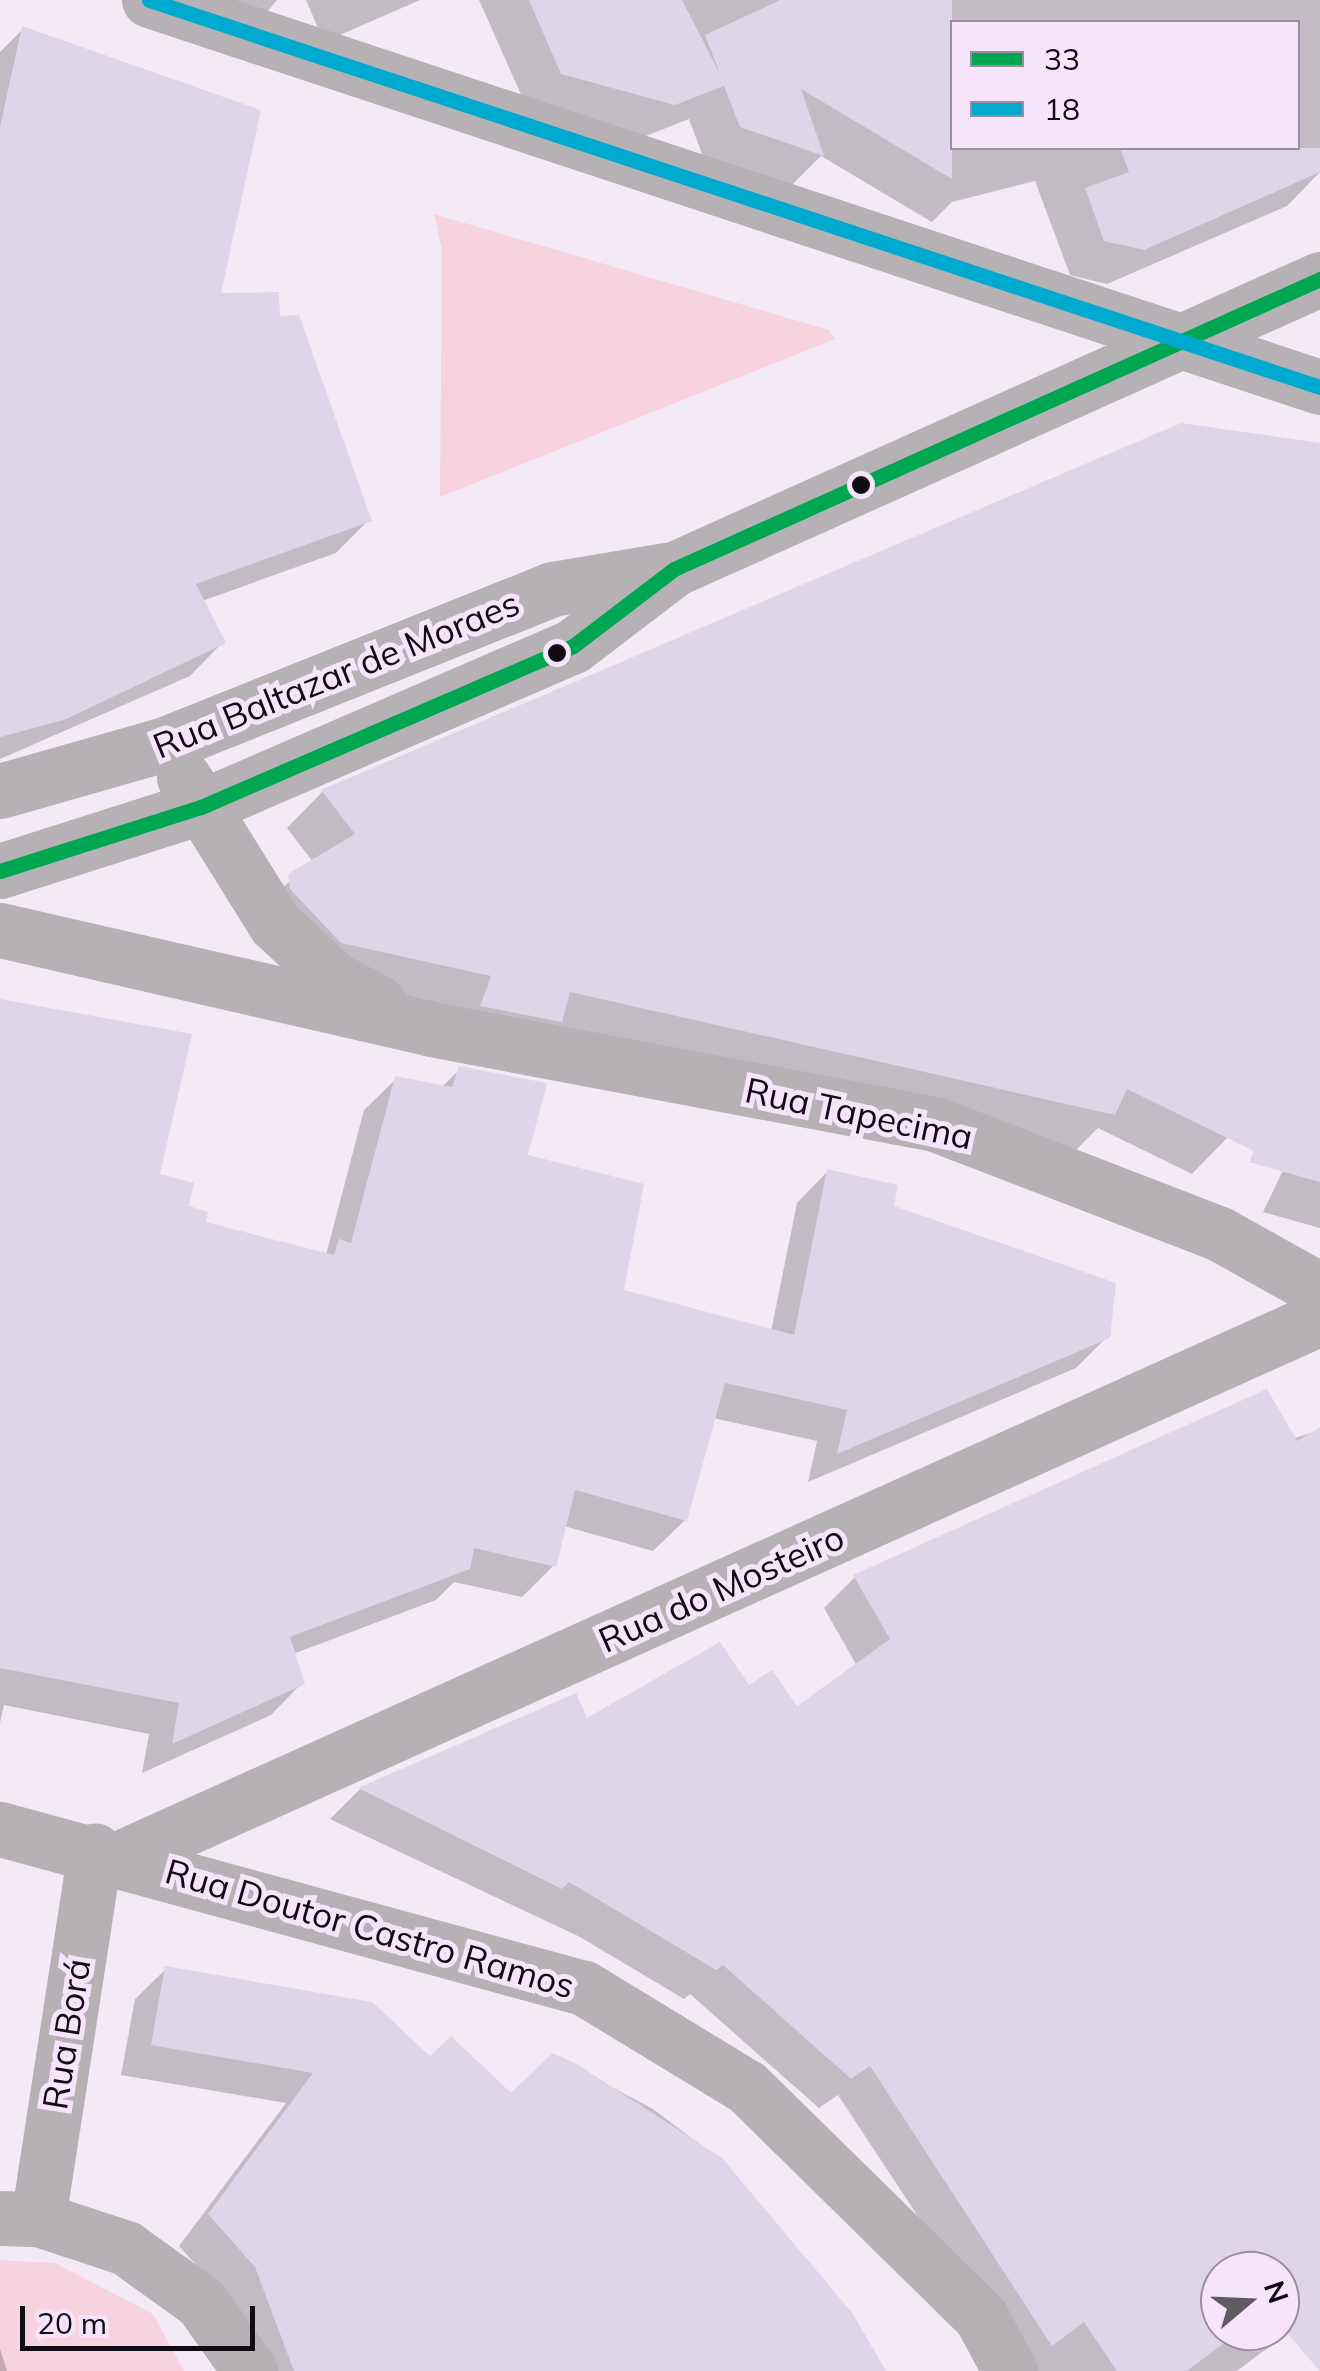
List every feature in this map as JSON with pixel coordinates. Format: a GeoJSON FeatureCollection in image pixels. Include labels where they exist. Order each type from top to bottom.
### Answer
{"type":"FeatureCollection","features":[{"type":"Feature","properties":{"kind":"street"},"geometry":{"type":"LineString","coordinates":[[149,0],[1320,387]]}},
{"type":"Feature","properties":{"kind":"street","name":"Rua Baltazar de Moraes"},"geometry":{"type":"LineString","coordinates":[[0,791],[165,744],[538,594],[674,568],[1184,345],[1320,279]]}},
{"type":"Feature","properties":{"kind":"street","name":"Rua Baltazar de Moraes"},"geometry":{"type":"LineString","coordinates":[[0,872],[201,808],[573,646],[674,568]]}},
{"type":"Feature","properties":{"kind":"street","name":"Rua Tapecima"},"geometry":{"type":"LineString","coordinates":[[165,744],[275,924],[334,979],[431,1029]]}},
{"type":"Feature","properties":{"kind":"street","name":"Rua Tapecima"},"geometry":{"type":"LineString","coordinates":[[0,930],[431,1029],[935,1124],[1218,1233],[1320,1290]]}},
{"type":"Feature","properties":{"kind":"street","name":"Rua do Mosteiro"},"geometry":{"type":"LineString","coordinates":[[108,1853],[1320,1318]]}},
{"type":"Feature","properties":{"kind":"street","name":"Rua Doutor Castro Ramos"},"geometry":{"type":"LineString","coordinates":[[0,1829],[108,1853],[584,1988],[747,2087],[981,2318],[1010,2371]]}},
{"type":"Feature","properties":{"kind":"street","name":"Rua Borá"},"geometry":{"type":"LineString","coordinates":[[19,2218],[108,1853]]}},
{"type":"Feature","properties":{"kind":"street"},"geometry":{"type":"LineString","coordinates":[[19,2218],[126,2248],[201,2302],[250,2371]]}},
{"type":"Feature","properties":{"kind":"shaded area"},"geometry":{"type":"Polygon","coordinates":[[[434,214],[829,330],[835,339],[440,497],[442,250],[434,214]]]}},
{"type":"Feature","properties":{"kind":"shaded area"},"geometry":{"type":"Polygon","coordinates":[[[0,2260],[55,2263],[153,2314],[184,2371],[0,2371],[0,2260]]]}},
{"type":"Feature","properties":{"kind":"building"},"geometry":{"type":"Polygon","coordinates":[[[529,0],[682,0],[720,74],[705,35],[780,0],[952,0],[952,179],[801,89],[824,156],[740,127],[724,86],[675,105],[561,74],[529,0]]]}},
{"type":"Feature","properties":{"kind":"building"},"geometry":{"type":"Polygon","coordinates":[[[22,26],[261,110],[221,293],[279,292],[280,316],[299,315],[372,521],[196,584],[226,643],[64,720],[0,737],[0,127],[22,26]]]}},
{"type":"Feature","properties":{"kind":"building"},"geometry":{"type":"Polygon","coordinates":[[[1320,148],[1320,172],[1144,250],[1104,241],[1085,188],[1129,172],[1121,150],[1320,148]]]}},
{"type":"Feature","properties":{"kind":"building"},"geometry":{"type":"Polygon","coordinates":[[[1181,423],[1320,443],[1320,1182],[1249,1162],[1254,1151],[1127,1089],[1115,1115],[570,992],[562,1022],[480,1006],[491,976],[341,943],[290,889],[288,874],[355,834],[321,790],[1181,423]]]}},
{"type":"Feature","properties":{"kind":"building"},"geometry":{"type":"Polygon","coordinates":[[[0,999],[192,1034],[160,1174],[194,1183],[189,1206],[208,1212],[206,1222],[334,1255],[339,1239],[351,1243],[395,1076],[452,1087],[459,1066],[547,1083],[528,1155],[644,1184],[624,1290],[794,1335],[827,1169],[898,1185],[894,1206],[1116,1283],[1110,1338],[837,1454],[847,1410],[725,1383],[687,1521],[575,1490],[556,1567],[474,1548],[470,1569],[290,1637],[305,1684],[172,1744],[179,1703],[0,1668],[0,999]]]}},
{"type":"Feature","properties":{"kind":"building"},"geometry":{"type":"Polygon","coordinates":[[[1267,1389],[1297,1441],[1320,1427],[1320,2371],[1300,2348],[1300,2251],[1200,2251],[1200,2351],[1214,2351],[1187,2371],[1117,2371],[1084,2322],[1052,2346],[870,2066],[851,2079],[723,1965],[716,1970],[569,1882],[562,1889],[358,1788],[576,1693],[587,1718],[720,1642],[749,1685],[772,1670],[797,1706],[890,1639],[853,1575],[1267,1389]]]}},
{"type":"Feature","properties":{"kind":"building"},"geometry":{"type":"Polygon","coordinates":[[[165,1966],[372,2002],[430,2056],[451,2036],[511,2093],[553,2053],[575,2063],[722,2158],[853,2314],[886,2371],[294,2371],[255,2267],[208,2214],[313,2073],[151,2045],[165,1966]]]}},
{"type":"Feature","properties":{"kind":"transit line","name":"18"},"geometry":{"type":"LineString","coordinates":[[149,0],[1320,387]]}},
{"type":"Feature","properties":{"kind":"transit line","name":"33"},"geometry":{"type":"LineString","coordinates":[[0,871],[201,807],[573,646],[674,569],[1320,279]]}}]}
